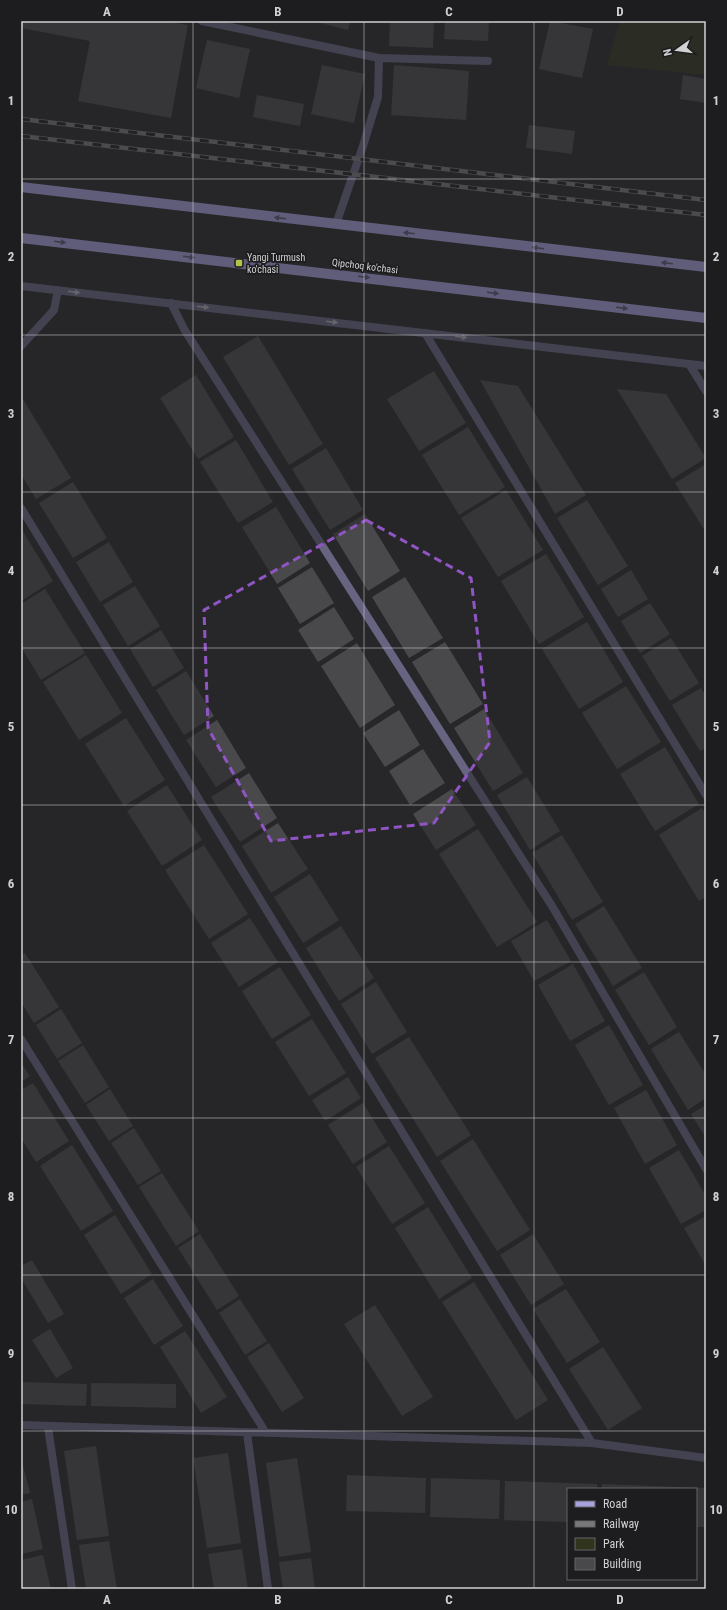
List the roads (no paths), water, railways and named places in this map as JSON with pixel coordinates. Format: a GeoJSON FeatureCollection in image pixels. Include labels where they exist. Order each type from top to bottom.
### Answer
{"type":"FeatureCollection","features":[{"type":"Feature","properties":{"kind":"main road"},"geometry":{"type":"LineString","coordinates":[[21,188],[706,267]]}},
{"type":"Feature","properties":{"kind":"main road","name":"Qipchoq ko'chasi"},"geometry":{"type":"LineString","coordinates":[[21,238],[706,318]]}},
{"type":"Feature","properties":{"kind":"street"},"geometry":{"type":"LineString","coordinates":[[202,21],[379,58],[488,61]]}},
{"type":"Feature","properties":{"kind":"street"},"geometry":{"type":"LineString","coordinates":[[336,224],[378,97],[379,58]]}},
{"type":"Feature","properties":{"kind":"street"},"geometry":{"type":"LineString","coordinates":[[21,286],[706,366]]}},
{"type":"Feature","properties":{"kind":"street"},"geometry":{"type":"LineString","coordinates":[[21,346],[54,310],[58,290]]}},
{"type":"Feature","properties":{"kind":"street"},"geometry":{"type":"LineString","coordinates":[[171,303],[184,329],[552,906],[706,1169]]}},
{"type":"Feature","properties":{"kind":"street"},"geometry":{"type":"LineString","coordinates":[[425,333],[706,795]]}},
{"type":"Feature","properties":{"kind":"street"},"geometry":{"type":"LineString","coordinates":[[689,364],[706,391]]}},
{"type":"Feature","properties":{"kind":"street"},"geometry":{"type":"LineString","coordinates":[[21,508],[592,1444]]}},
{"type":"Feature","properties":{"kind":"street"},"geometry":{"type":"LineString","coordinates":[[21,1039],[266,1433]]}},
{"type":"Feature","properties":{"kind":"street"},"geometry":{"type":"LineString","coordinates":[[21,1425],[592,1444],[706,1458]]}},
{"type":"Feature","properties":{"kind":"street"},"geometry":{"type":"LineString","coordinates":[[48,1427],[72,1589]]}},
{"type":"Feature","properties":{"kind":"street"},"geometry":{"type":"LineString","coordinates":[[247,1433],[268,1589]]}},
{"type":"Feature","properties":{"kind":"railway"},"geometry":{"type":"LineString","coordinates":[[21,119],[706,200]]}},
{"type":"Feature","properties":{"kind":"railway"},"geometry":{"type":"LineString","coordinates":[[21,136],[706,215]]}},
{"type":"Feature","properties":{"kind":"place","name":"Yangi Turmush ko'chasi"},"geometry":{"type":"Point","coordinates":[239,263]}}]}
